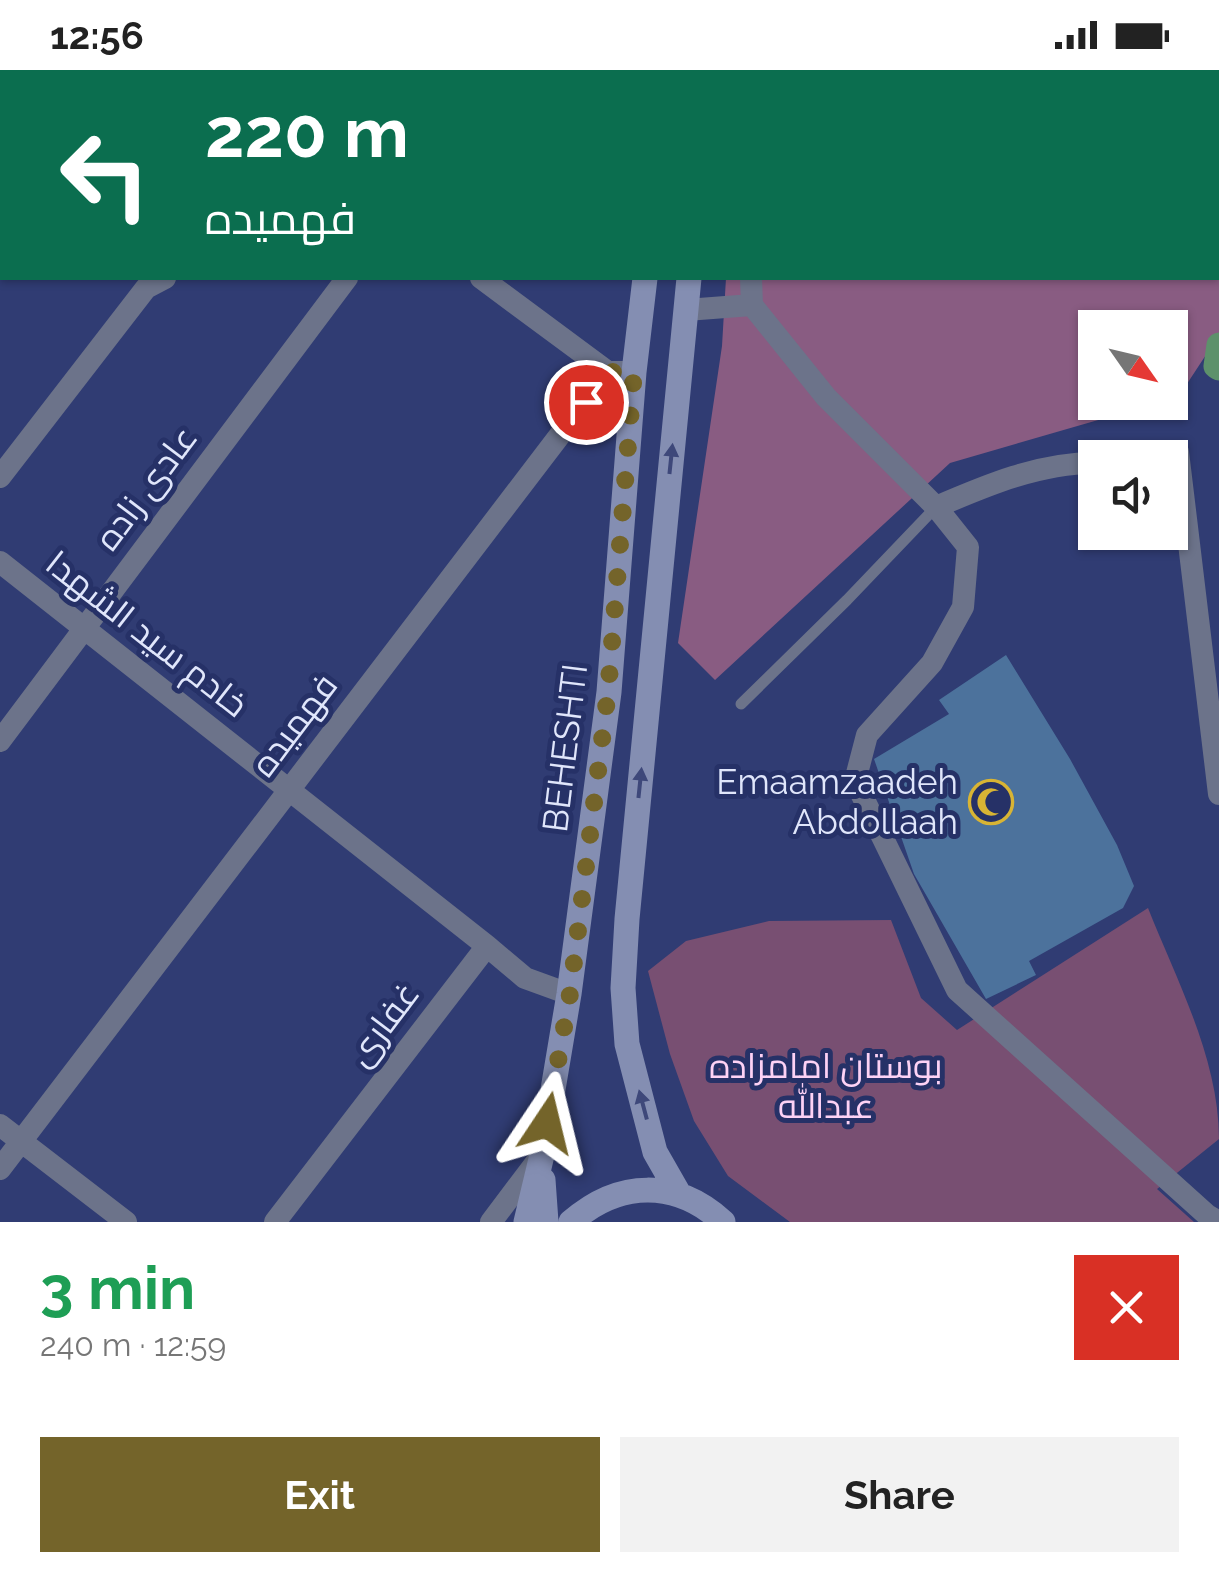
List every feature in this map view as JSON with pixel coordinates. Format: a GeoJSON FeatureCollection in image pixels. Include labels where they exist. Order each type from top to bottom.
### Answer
{"type":"FeatureCollection","features":[{"type":"Feature","properties":{"kind":"main road","name":"BEHESHTI"},"geometry":{"type":"LineString","coordinates":[[526,1222],[542,1155],[570,994],[608,692],[621,372],[644,280]]}},
{"type":"Feature","properties":{"kind":"main road"},"geometry":{"type":"LineString","coordinates":[[679,1194],[656,1152],[646,1117],[627,1044],[623,988],[689,280]]}},
{"type":"Feature","properties":{"kind":"main road"},"geometry":{"type":"LineString","coordinates":[[542,1155],[546,1222]]}},
{"type":"Feature","properties":{"kind":"main road"},"geometry":{"type":"LineString","coordinates":[[571,1222],[588,1207],[617,1194],[648,1189],[679,1194],[708,1208],[724,1222]]}},
{"type":"Feature","properties":{"kind":"street"},"geometry":{"type":"LineString","coordinates":[[0,477],[146,288],[160,280]]}},
{"type":"Feature","properties":{"kind":"street","name":"عادی زاده"},"geometry":{"type":"LineString","coordinates":[[0,741],[346,280]]}},
{"type":"Feature","properties":{"kind":"street"},"geometry":{"type":"LineString","coordinates":[[484,280],[621,372]]}},
{"type":"Feature","properties":{"kind":"street"},"geometry":{"type":"LineString","coordinates":[[751,280],[752,306],[826,397],[936,507],[968,547],[963,607],[932,663],[866,736],[855,781],[956,990],[1219,1222]]}},
{"type":"Feature","properties":{"kind":"street"},"geometry":{"type":"LineString","coordinates":[[686,310],[752,306]]}},
{"type":"Feature","properties":{"kind":"street","name":"فهمیده"},"geometry":{"type":"LineString","coordinates":[[0,1169],[289,790],[621,372]]}},
{"type":"Feature","properties":{"kind":"street"},"geometry":{"type":"LineString","coordinates":[[936,507],[999,480],[1078,463]]}},
{"type":"Feature","properties":{"kind":"street"},"geometry":{"type":"LineString","coordinates":[[1188,535],[1219,794]]}},
{"type":"Feature","properties":{"kind":"street","name":"خادم سید الشهدا"},"geometry":{"type":"LineString","coordinates":[[0,562],[487,946]]}},
{"type":"Feature","properties":{"kind":"street"},"geometry":{"type":"LineString","coordinates":[[487,946],[525,978],[570,994]]}},
{"type":"Feature","properties":{"kind":"street","name":"غفاری"},"geometry":{"type":"LineString","coordinates":[[276,1222],[487,946]]}},
{"type":"Feature","properties":{"kind":"street"},"geometry":{"type":"LineString","coordinates":[[0,1125],[126,1222]]}},
{"type":"Feature","properties":{"kind":"street"},"geometry":{"type":"LineString","coordinates":[[491,1222],[542,1155]]}},
{"type":"Feature","properties":{"kind":"lane"},"geometry":{"type":"LineString","coordinates":[[741,704],[936,507]]}},
{"type":"Feature","properties":{"kind":"green space","name":"بوستان امامزاده عبدالله"},"geometry":{"type":"Polygon","coordinates":[[[1148,908],[1204,1050],[1217,1109],[1219,1139],[1157,1189],[1194,1222],[790,1222],[728,1176],[694,1121],[670,1054],[648,971],[686,941],[769,921],[891,920],[921,998],[957,1030],[1148,908]]]}},
{"type":"Feature","properties":{"kind":"shaded area"},"geometry":{"type":"Polygon","coordinates":[[[726,280],[1219,280],[1219,335],[1188,382],[1188,310],[1078,310],[1078,420],[1098,420],[950,463],[715,680],[678,643],[722,346],[726,280]]]}},
{"type":"Feature","properties":{"kind":"building","name":"Emaamzaadeh Abdollaah"},"geometry":{"type":"Polygon","coordinates":[[[1006,655],[1070,759],[1117,845],[1134,886],[1123,908],[1029,961],[1036,975],[986,999],[914,874],[874,759],[949,714],[939,700],[1006,655]]]}},
{"type":"Feature","properties":{"kind":"waterway"},"geometry":{"type":"LineString","coordinates":[[1219,345],[1219,368]]}},
{"type":"Feature","properties":{"kind":"place","name":"Emaamzaadeh Abdollaah"},"geometry":{"type":"Point","coordinates":[991,802]}},
{"type":"Feature","properties":{"kind":"route"},"geometry":{"type":"LineString","coordinates":[[547,1123],[570,994],[608,692],[634,372],[608,372],[586,402]]}}]}
